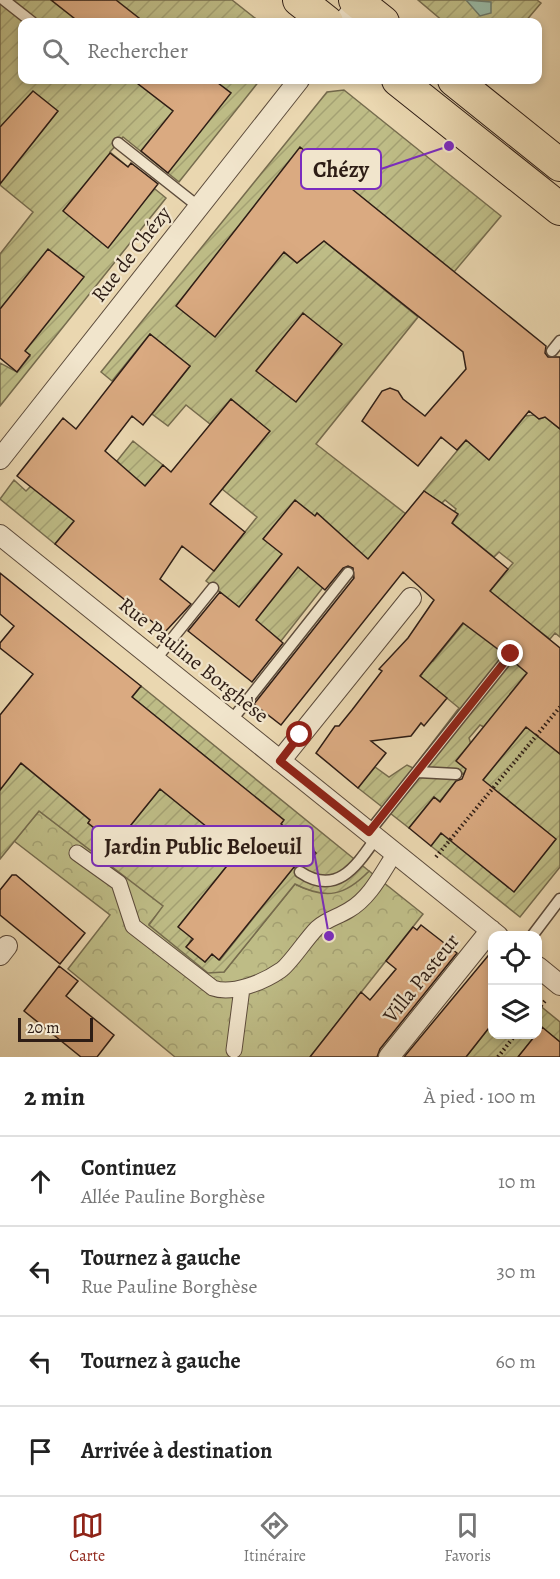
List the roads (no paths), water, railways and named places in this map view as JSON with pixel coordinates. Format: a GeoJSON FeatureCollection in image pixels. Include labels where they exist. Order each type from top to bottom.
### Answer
{"type":"FeatureCollection","features":[{"type":"Feature","properties":{"kind":"main road"},"geometry":{"type":"LineString","coordinates":[[299,0],[322,18]]}},
{"type":"Feature","properties":{"kind":"main road"},"geometry":{"type":"LineString","coordinates":[[354,6],[376,18]]}},
{"type":"Feature","properties":{"kind":"main road"},"geometry":{"type":"LineString","coordinates":[[403,84],[560,210]]}},
{"type":"Feature","properties":{"kind":"main road"},"geometry":{"type":"LineString","coordinates":[[459,84],[560,165]]}},
{"type":"Feature","properties":{"kind":"street","name":"Rue de Chézy"},"geometry":{"type":"LineString","coordinates":[[0,459],[296,84]]}},
{"type":"Feature","properties":{"kind":"street","name":"Rue Pauline Borghèse"},"geometry":{"type":"LineString","coordinates":[[0,535],[492,931]]}},
{"type":"Feature","properties":{"kind":"street"},"geometry":{"type":"LineString","coordinates":[[280,761],[411,598]]}},
{"type":"Feature","properties":{"kind":"street"},"geometry":{"type":"LineString","coordinates":[[77,853],[118,883],[133,926],[213,988],[232,992],[282,970],[316,929],[328,919],[349,910],[366,896],[395,853]]}},
{"type":"Feature","properties":{"kind":"street","name":"Villa Pasteur"},"geometry":{"type":"LineString","coordinates":[[389,1057],[488,940]]}},
{"type":"Feature","properties":{"kind":"street"},"geometry":{"type":"LineString","coordinates":[[542,971],[560,985]]}},
{"type":"Feature","properties":{"kind":"street"},"geometry":{"type":"LineString","coordinates":[[234,1050],[242,988]]}},
{"type":"Feature","properties":{"kind":"lane"},"geometry":{"type":"LineString","coordinates":[[4,0],[27,18]]}},
{"type":"Feature","properties":{"kind":"lane"},"geometry":{"type":"LineString","coordinates":[[118,143],[199,207]]}},
{"type":"Feature","properties":{"kind":"lane"},"geometry":{"type":"LineString","coordinates":[[552,351],[560,341]]}},
{"type":"Feature","properties":{"kind":"lane"},"geometry":{"type":"LineString","coordinates":[[231,721],[348,573]]}},
{"type":"Feature","properties":{"kind":"lane"},"geometry":{"type":"LineString","coordinates":[[155,660],[213,588]]}},
{"type":"Feature","properties":{"kind":"lane"},"geometry":{"type":"LineString","coordinates":[[300,872],[314,879],[339,879],[349,872],[418,772],[511,654]]}},
{"type":"Feature","properties":{"kind":"lane"},"geometry":{"type":"LineString","coordinates":[[418,772],[456,774]]}},
{"type":"Feature","properties":{"kind":"lane"},"geometry":{"type":"LineString","coordinates":[[536,931],[560,899]]}},
{"type":"Feature","properties":{"kind":"place","name":"Chézy"},"geometry":{"type":"Point","coordinates":[449,146]}},
{"type":"Feature","properties":{"kind":"place","name":"Jardin Public Beloeuil"},"geometry":{"type":"Point","coordinates":[329,936]}}]}
